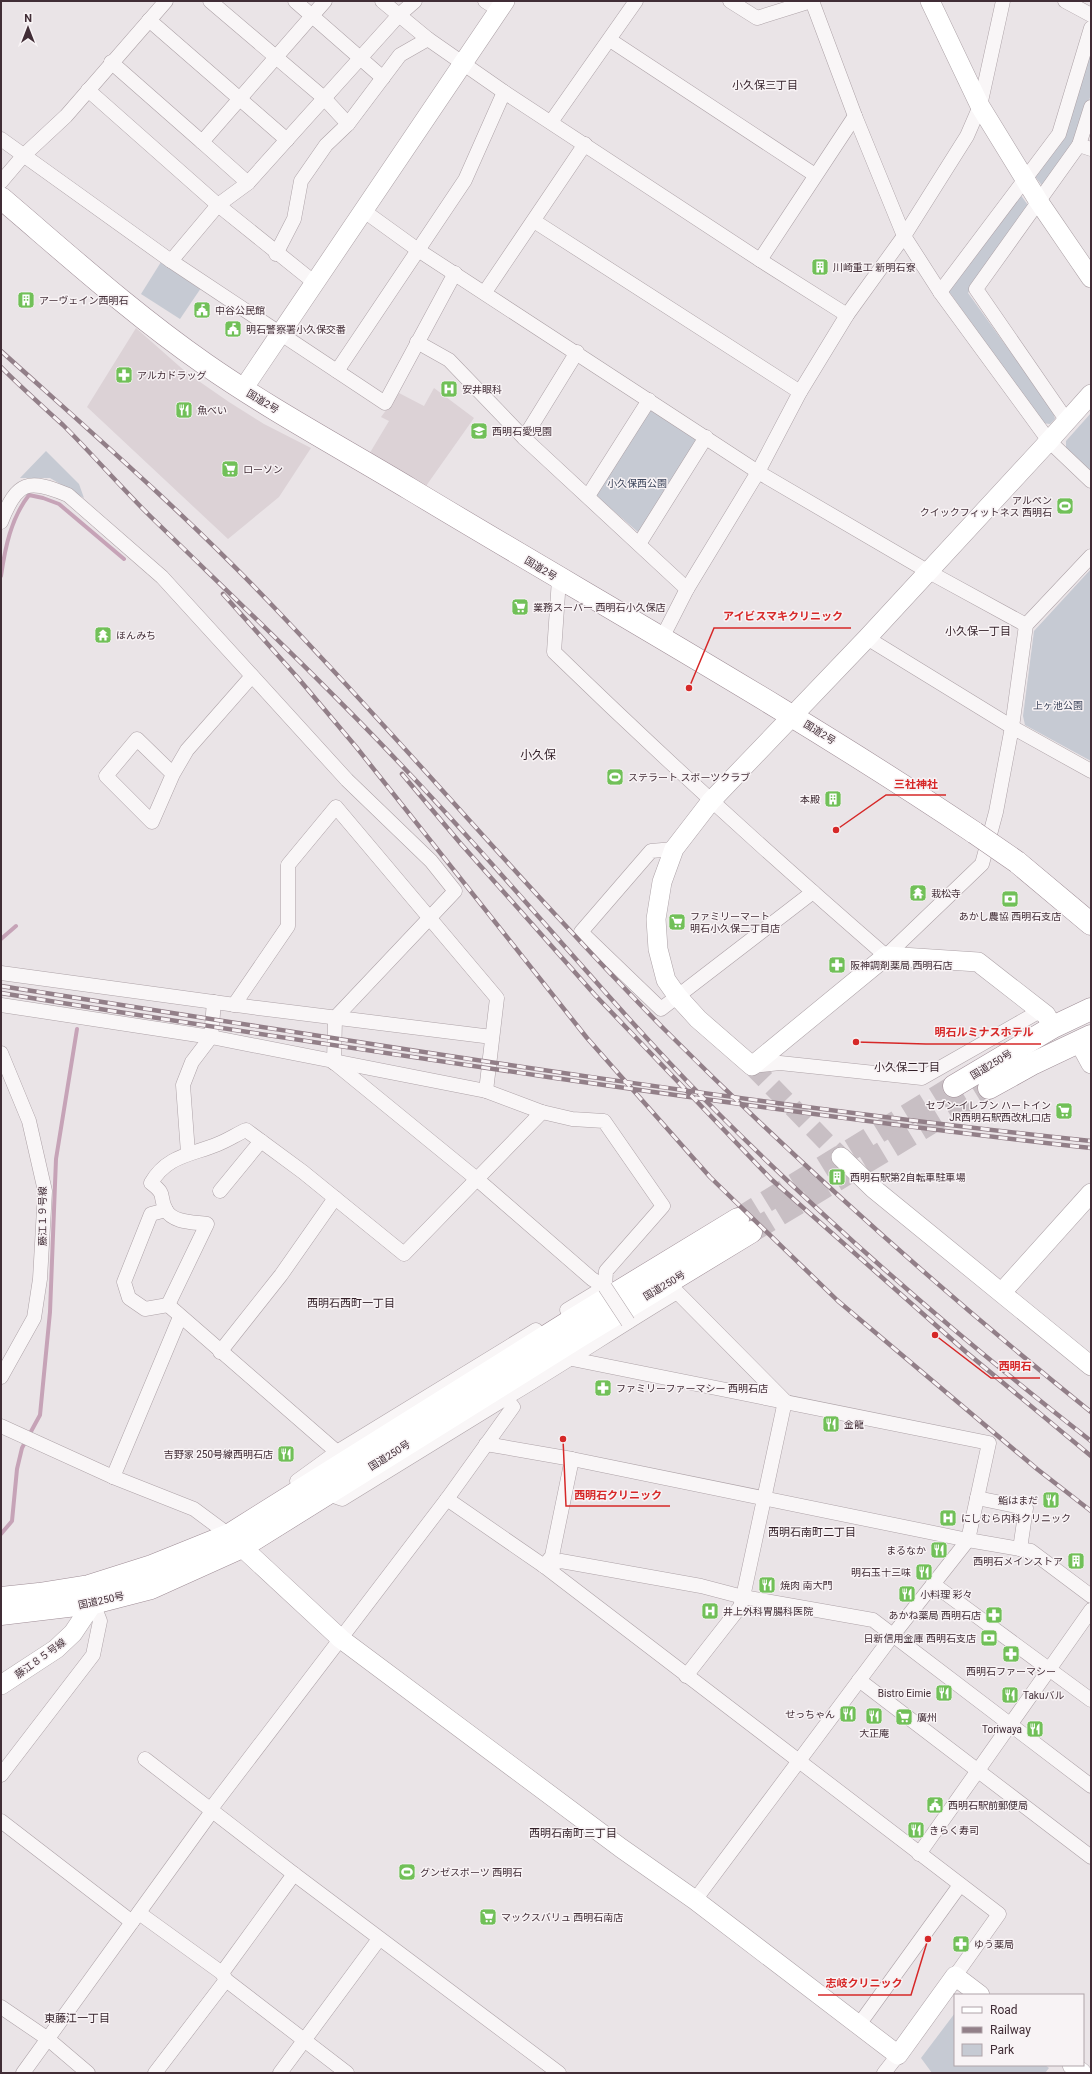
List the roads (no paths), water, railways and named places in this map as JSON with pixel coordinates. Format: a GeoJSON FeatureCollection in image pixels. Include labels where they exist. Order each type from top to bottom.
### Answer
{"type":"FeatureCollection","features":[{"type":"Feature","properties":{"kind":"highway","name":"国道2号"},"geometry":{"type":"LineString","coordinates":[[1,198],[130,309],[243,389],[559,578],[792,714],[892,777],[975,833],[1087,914]]}},
{"type":"Feature","properties":{"kind":"highway","name":"国道250号"},"geometry":{"type":"LineString","coordinates":[[954,1086],[1047,1019],[1091,1009]]}},
{"type":"Feature","properties":{"kind":"highway","name":"国道250号"},"geometry":{"type":"LineString","coordinates":[[989,1088],[1085,1039]]}},
{"type":"Feature","properties":{"kind":"highway","name":"国道250号"},"geometry":{"type":"LineString","coordinates":[[1,1614],[42,1602],[91,1594],[152,1566],[235,1541],[328,1494],[580,1336],[744,1226],[572,1320],[264,1514],[235,1541]]}},
{"type":"Feature","properties":{"kind":"highway","name":"国道250号"},"geometry":{"type":"LineString","coordinates":[[1,1598],[42,1602]]}},
{"type":"Feature","properties":{"kind":"street"},"geometry":{"type":"LineString","coordinates":[[1,182],[23,156],[66,116],[111,62],[166,1]]}},
{"type":"Feature","properties":{"kind":"street"},"geometry":{"type":"LineString","coordinates":[[210,1],[324,98],[348,124]]}},
{"type":"Feature","properties":{"kind":"street"},"geometry":{"type":"LineString","coordinates":[[295,1],[382,78]]}},
{"type":"Feature","properties":{"kind":"street"},"geometry":{"type":"LineString","coordinates":[[202,142],[325,1]]}},
{"type":"Feature","properties":{"kind":"street"},"geometry":{"type":"LineString","coordinates":[[382,1],[428,39],[504,92],[847,316]]}},
{"type":"Feature","properties":{"kind":"street"},"geometry":{"type":"LineString","coordinates":[[171,261],[218,205],[248,183],[399,15],[415,1]]}},
{"type":"Feature","properties":{"kind":"street"},"geometry":{"type":"LineString","coordinates":[[551,122],[636,1]]}},
{"type":"Feature","properties":{"kind":"street"},"geometry":{"type":"LineString","coordinates":[[730,1],[757,18],[811,1],[855,116],[904,236],[940,292],[1049,441],[1091,481]]}},
{"type":"Feature","properties":{"kind":"street"},"geometry":{"type":"LineString","coordinates":[[930,1],[980,106],[1039,202],[1090,273]]}},
{"type":"Feature","properties":{"kind":"street"},"geometry":{"type":"LineString","coordinates":[[662,638],[687,588],[758,472],[800,392],[847,316],[904,236],[967,136],[980,106],[1003,1]]}},
{"type":"Feature","properties":{"kind":"street"},"geometry":{"type":"LineString","coordinates":[[1065,1],[1091,15]]}},
{"type":"Feature","properties":{"kind":"street"},"geometry":{"type":"LineString","coordinates":[[243,389],[464,63],[496,4]]}},
{"type":"Feature","properties":{"kind":"street"},"geometry":{"type":"LineString","coordinates":[[149,20],[287,140]]}},
{"type":"Feature","properties":{"kind":"street"},"geometry":{"type":"LineString","coordinates":[[940,292],[1059,134],[1091,28]]}},
{"type":"Feature","properties":{"kind":"street"},"geometry":{"type":"LineString","coordinates":[[276,254],[294,219],[301,181],[326,145],[348,124],[400,55],[428,39]]}},
{"type":"Feature","properties":{"kind":"street"},"geometry":{"type":"LineString","coordinates":[[610,40],[815,175]]}},
{"type":"Feature","properties":{"kind":"street"},"geometry":{"type":"LineString","coordinates":[[111,62],[248,183]]}},
{"type":"Feature","properties":{"kind":"street"},"geometry":{"type":"LineString","coordinates":[[88,90],[218,205],[276,254],[315,284]]}},
{"type":"Feature","properties":{"kind":"street"},"geometry":{"type":"LineString","coordinates":[[336,371],[465,180],[504,92]]}},
{"type":"Feature","properties":{"kind":"street"},"geometry":{"type":"LineString","coordinates":[[1067,421],[976,289],[1039,202],[1085,147],[1091,107]]}},
{"type":"Feature","properties":{"kind":"street"},"geometry":{"type":"LineString","coordinates":[[760,260],[855,116]]}},
{"type":"Feature","properties":{"kind":"street"},"geometry":{"type":"LineString","coordinates":[[1,139],[171,261],[280,335],[384,402],[455,273]]}},
{"type":"Feature","properties":{"kind":"street"},"geometry":{"type":"LineString","coordinates":[[485,292],[585,144]]}},
{"type":"Feature","properties":{"kind":"street"},"geometry":{"type":"LineString","coordinates":[[364,211],[418,250],[577,352],[758,472],[929,572],[1026,625]]}},
{"type":"Feature","properties":{"kind":"street"},"geometry":{"type":"LineString","coordinates":[[534,221],[800,392]]}},
{"type":"Feature","properties":{"kind":"street"},"geometry":{"type":"LineString","coordinates":[[417,342],[449,360],[524,438],[687,588]]}},
{"type":"Feature","properties":{"kind":"street"},"geometry":{"type":"LineString","coordinates":[[524,438],[577,352]]}},
{"type":"Feature","properties":{"kind":"street"},"geometry":{"type":"LineString","coordinates":[[559,578],[554,652],[711,801],[757,840],[813,892],[886,956],[978,962],[1047,1019],[922,1078],[780,1063],[752,1066],[698,1019],[678,997],[666,980],[658,949],[656,919],[662,882],[674,849],[711,801],[792,714],[867,638],[929,572],[1091,394]]}},
{"type":"Feature","properties":{"kind":"street"},"geometry":{"type":"LineString","coordinates":[[588,496],[649,400]]}},
{"type":"Feature","properties":{"kind":"street"},"geometry":{"type":"LineString","coordinates":[[639,544],[706,437]]}},
{"type":"Feature","properties":{"kind":"street"},"geometry":{"type":"LineString","coordinates":[[1,522],[10,499],[20,489],[35,485],[52,488],[68,494],[162,577],[347,780],[431,861],[455,891],[335,1018],[334,1063]]}},
{"type":"Feature","properties":{"kind":"street"},"geometry":{"type":"LineString","coordinates":[[752,1066],[886,956],[982,864],[996,812],[1012,727],[1026,625],[1091,556]]}},
{"type":"Feature","properties":{"kind":"street"},"geometry":{"type":"LineString","coordinates":[[867,638],[1012,727],[1091,771]]}},
{"type":"Feature","properties":{"kind":"street"},"geometry":{"type":"LineString","coordinates":[[173,774],[137,739],[106,776],[152,822],[173,774],[187,750],[252,676]]}},
{"type":"Feature","properties":{"kind":"street"},"geometry":{"type":"LineString","coordinates":[[234,1005],[288,926],[288,865],[336,807],[497,998],[486,1091]]}},
{"type":"Feature","properties":{"kind":"street"},"geometry":{"type":"LineString","coordinates":[[674,849],[651,851],[581,932],[661,1009],[813,892]]}},
{"type":"Feature","properties":{"kind":"street"},"geometry":{"type":"LineString","coordinates":[[1,973],[234,1005],[492,1037]]}},
{"type":"Feature","properties":{"kind":"street"},"geometry":{"type":"LineString","coordinates":[[188,1153],[183,1086],[192,1062],[211,1037],[214,1002]]}},
{"type":"Feature","properties":{"kind":"street"},"geometry":{"type":"LineString","coordinates":[[1,1005],[211,1037],[334,1063],[486,1091],[542,1112],[572,1118],[604,1121],[663,1206],[606,1271],[605,1287]]}},
{"type":"Feature","properties":{"kind":"street"},"geometry":{"type":"LineString","coordinates":[[1085,1039],[1091,1064]]}},
{"type":"Feature","properties":{"kind":"street","name":"藤江１９号線"},"geometry":{"type":"LineString","coordinates":[[1,1053],[29,1121],[45,1191],[40,1272],[34,1318],[1,1377]]}},
{"type":"Feature","properties":{"kind":"street"},"geometry":{"type":"LineString","coordinates":[[334,1063],[478,1180],[592,1279],[605,1287],[628,1322]]}},
{"type":"Feature","properties":{"kind":"street"},"geometry":{"type":"LineString","coordinates":[[168,1305],[207,1224],[178,1220],[166,1210],[161,1191],[151,1183],[158,1170],[188,1153],[218,1144],[246,1130],[335,1198],[404,1254],[478,1180],[542,1112]]}},
{"type":"Feature","properties":{"kind":"street"},"geometry":{"type":"LineString","coordinates":[[220,1191],[261,1141]]}},
{"type":"Feature","properties":{"kind":"street"},"geometry":{"type":"LineString","coordinates":[[841,1157],[874,1189],[1089,1361]]}},
{"type":"Feature","properties":{"kind":"street"},"geometry":{"type":"LineString","coordinates":[[1002,1292],[1091,1193]]}},
{"type":"Feature","properties":{"kind":"street"},"geometry":{"type":"LineString","coordinates":[[220,1352],[281,1275],[335,1198]]}},
{"type":"Feature","properties":{"kind":"street"},"geometry":{"type":"LineString","coordinates":[[166,1210],[151,1214],[124,1282],[129,1298],[144,1309],[168,1305]]}},
{"type":"Feature","properties":{"kind":"street"},"geometry":{"type":"LineString","coordinates":[[264,1514],[299,1479],[337,1452],[605,1287]]}},
{"type":"Feature","properties":{"kind":"street"},"geometry":{"type":"LineString","coordinates":[[328,1494],[342,1499],[572,1359],[677,1292],[785,1401]]}},
{"type":"Feature","properties":{"kind":"street"},"geometry":{"type":"LineString","coordinates":[[168,1305],[220,1352],[337,1452]]}},
{"type":"Feature","properties":{"kind":"street"},"geometry":{"type":"LineString","coordinates":[[113,1477],[180,1317]]}},
{"type":"Feature","properties":{"kind":"street"},"geometry":{"type":"LineString","coordinates":[[572,1359],[989,1443],[968,1540],[893,1635],[695,1900]]}},
{"type":"Feature","properties":{"kind":"street"},"geometry":{"type":"LineString","coordinates":[[23,2073],[210,1814],[210,1810],[447,1500],[513,1407],[506,1398]]}},
{"type":"Feature","properties":{"kind":"street"},"geometry":{"type":"LineString","coordinates":[[686,1676],[740,1607],[785,1401]]}},
{"type":"Feature","properties":{"kind":"street"},"geometry":{"type":"LineString","coordinates":[[1,1426],[113,1477],[194,1509],[235,1541],[341,1639],[620,1848],[695,1900],[858,2026],[898,2055]]}},
{"type":"Feature","properties":{"kind":"street"},"geometry":{"type":"LineString","coordinates":[[486,1444],[572,1459],[968,1540],[1031,1551],[1091,1596]]}},
{"type":"Feature","properties":{"kind":"street"},"geometry":{"type":"LineString","coordinates":[[544,1566],[552,1556],[572,1459]]}},
{"type":"Feature","properties":{"kind":"street"},"geometry":{"type":"LineString","coordinates":[[977,1498],[1026,1508],[1020,1549]]}},
{"type":"Feature","properties":{"kind":"street"},"geometry":{"type":"LineString","coordinates":[[447,1500],[544,1566],[999,1914],[884,2073]]}},
{"type":"Feature","properties":{"kind":"street"},"geometry":{"type":"LineString","coordinates":[[544,1566],[561,1561],[700,1586],[743,1597],[873,1620],[1091,1786]]}},
{"type":"Feature","properties":{"kind":"street"},"geometry":{"type":"LineString","coordinates":[[934,1584],[1091,1700]]}},
{"type":"Feature","properties":{"kind":"street"},"geometry":{"type":"LineString","coordinates":[[1,1775],[94,1656],[100,1621],[91,1594]]}},
{"type":"Feature","properties":{"kind":"street","name":"藤江８５号線"},"geometry":{"type":"LineString","coordinates":[[1,1685],[21,1674],[56,1649],[73,1633],[91,1594]]}},
{"type":"Feature","properties":{"kind":"street"},"geometry":{"type":"LineString","coordinates":[[919,1854],[1091,1610]]}},
{"type":"Feature","properties":{"kind":"street"},"geometry":{"type":"LineString","coordinates":[[859,1680],[1091,1857]]}},
{"type":"Feature","properties":{"kind":"street"},"geometry":{"type":"LineString","coordinates":[[145,1759],[379,1939],[559,2073]]}},
{"type":"Feature","properties":{"kind":"street"},"geometry":{"type":"LineString","coordinates":[[1,1821],[136,1917],[224,1976],[347,2073]]}},
{"type":"Feature","properties":{"kind":"street"},"geometry":{"type":"LineString","coordinates":[[155,2073],[294,1874]]}},
{"type":"Feature","properties":{"kind":"street"},"geometry":{"type":"LineString","coordinates":[[858,2026],[960,1885]]}},
{"type":"Feature","properties":{"kind":"street"},"geometry":{"type":"LineString","coordinates":[[280,2073],[379,1939]]}},
{"type":"Feature","properties":{"kind":"street"},"geometry":{"type":"LineString","coordinates":[[955,1976],[979,1994]]}},
{"type":"Feature","properties":{"kind":"street"},"geometry":{"type":"LineString","coordinates":[[1,2007],[48,2039],[88,2073]]}},
{"type":"Feature","properties":{"kind":"street"},"geometry":{"type":"LineString","coordinates":[[1073,2066],[1082,2073]]}},
{"type":"Feature","properties":{"kind":"waterway"},"geometry":{"type":"LineString","coordinates":[[1,576],[7,544],[13,523],[29,495],[59,504],[124,559]]}},
{"type":"Feature","properties":{"kind":"waterway"},"geometry":{"type":"LineString","coordinates":[[1,939],[16,926]]}},
{"type":"Feature","properties":{"kind":"waterway"},"geometry":{"type":"LineString","coordinates":[[1,1534],[12,1521],[17,1469],[22,1448],[40,1415],[50,1312],[56,1159],[77,1029]]}},
{"type":"Feature","properties":{"kind":"tunnel"},"geometry":{"type":"LineString","coordinates":[[752,1066],[841,1157]]}},
{"type":"Feature","properties":{"kind":"tunnel"},"geometry":{"type":"LineString","coordinates":[[738,1219],[954,1086]]}},
{"type":"Feature","properties":{"kind":"tunnel"},"geometry":{"type":"LineString","coordinates":[[751,1232],[989,1088]]}},
{"type":"Feature","properties":{"kind":"railway"},"geometry":{"type":"LineString","coordinates":[[1,351],[137,474],[237,569],[368,708],[613,977],[715,1079],[819,1178],[926,1274],[980,1321],[1091,1412]]}},
{"type":"Feature","properties":{"kind":"railway"},"geometry":{"type":"LineString","coordinates":[[1,367],[63,425],[148,514],[278,640],[374,736],[484,855],[640,1031],[721,1116],[810,1202],[901,1284],[995,1364],[1091,1441]]}},
{"type":"Feature","properties":{"kind":"railway"},"geometry":{"type":"LineString","coordinates":[[223,594],[298,678],[357,748],[587,1038],[710,1177],[838,1301],[1037,1469],[1091,1511]]}},
{"type":"Feature","properties":{"kind":"railway"},"geometry":{"type":"LineString","coordinates":[[402,774],[461,844],[595,995],[771,1179],[966,1352],[1091,1456]]}},
{"type":"Feature","properties":{"kind":"railway"},"geometry":{"type":"LineString","coordinates":[[1,986],[409,1050],[681,1090],[1091,1141]]}},
{"type":"Feature","properties":{"kind":"railway"},"geometry":{"type":"LineString","coordinates":[[1,993],[274,1036],[616,1087],[887,1124],[1091,1148]]}},
{"type":"Feature","properties":{"kind":"place","name":"川崎重工 新明石寮"},"geometry":{"type":"Point","coordinates":[820,267]}},
{"type":"Feature","properties":{"kind":"place","name":"アーヴェイン西明石"},"geometry":{"type":"Point","coordinates":[26,300]}},
{"type":"Feature","properties":{"kind":"place","name":"中谷公民館"},"geometry":{"type":"Point","coordinates":[202,310]}},
{"type":"Feature","properties":{"kind":"place","name":"明石警察署小久保交番"},"geometry":{"type":"Point","coordinates":[233,329]}},
{"type":"Feature","properties":{"kind":"place","name":"アルカドラッグ"},"geometry":{"type":"Point","coordinates":[124,375]}},
{"type":"Feature","properties":{"kind":"place","name":"安井眼科"},"geometry":{"type":"Point","coordinates":[449,389]}},
{"type":"Feature","properties":{"kind":"place","name":"魚べい"},"geometry":{"type":"Point","coordinates":[184,410]}},
{"type":"Feature","properties":{"kind":"place","name":"西明石愛児園"},"geometry":{"type":"Point","coordinates":[479,431]}},
{"type":"Feature","properties":{"kind":"place","name":"ローソン"},"geometry":{"type":"Point","coordinates":[230,469]}},
{"type":"Feature","properties":{"kind":"place","name":"アルペン クイックフィットネス 西明石"},"geometry":{"type":"Point","coordinates":[1065,506]}},
{"type":"Feature","properties":{"kind":"place","name":"業務スーパー 西明石小久保店"},"geometry":{"type":"Point","coordinates":[520,607]}},
{"type":"Feature","properties":{"kind":"place","name":"ほんみち"},"geometry":{"type":"Point","coordinates":[103,635]}},
{"type":"Feature","properties":{"kind":"place","name":"アイビスマキクリニック"},"geometry":{"type":"Point","coordinates":[689,688]}},
{"type":"Feature","properties":{"kind":"place","name":"ステラート スポーツクラブ"},"geometry":{"type":"Point","coordinates":[615,777]}},
{"type":"Feature","properties":{"kind":"place","name":"本殿"},"geometry":{"type":"Point","coordinates":[833,799]}},
{"type":"Feature","properties":{"kind":"place","name":"三社神社"},"geometry":{"type":"Point","coordinates":[836,830]}},
{"type":"Feature","properties":{"kind":"place","name":"栽松寺"},"geometry":{"type":"Point","coordinates":[918,893]}},
{"type":"Feature","properties":{"kind":"place","name":"あかし農協 西明石支店"},"geometry":{"type":"Point","coordinates":[1010,899]}},
{"type":"Feature","properties":{"kind":"place","name":"ファミリーマート 明石小久保二丁目店"},"geometry":{"type":"Point","coordinates":[677,922]}},
{"type":"Feature","properties":{"kind":"place","name":"阪神調剤薬局 西明石店"},"geometry":{"type":"Point","coordinates":[837,965]}},
{"type":"Feature","properties":{"kind":"place","name":"明石ルミナスホテル"},"geometry":{"type":"Point","coordinates":[856,1042]}},
{"type":"Feature","properties":{"kind":"place","name":"セブン-イレブン ハートイン JR西明石駅西改札口店"},"geometry":{"type":"Point","coordinates":[1064,1111]}},
{"type":"Feature","properties":{"kind":"place","name":"西明石駅第2自転車駐車場"},"geometry":{"type":"Point","coordinates":[837,1177]}},
{"type":"Feature","properties":{"kind":"place","name":"西明石"},"geometry":{"type":"Point","coordinates":[935,1335]}},
{"type":"Feature","properties":{"kind":"place","name":"ファミリーファーマシー 西明石店"},"geometry":{"type":"Point","coordinates":[603,1388]}},
{"type":"Feature","properties":{"kind":"place","name":"金龍"},"geometry":{"type":"Point","coordinates":[831,1424]}},
{"type":"Feature","properties":{"kind":"place","name":"西明石クリニック"},"geometry":{"type":"Point","coordinates":[563,1439]}},
{"type":"Feature","properties":{"kind":"place","name":"吉野家 250号線西明石店"},"geometry":{"type":"Point","coordinates":[286,1454]}},
{"type":"Feature","properties":{"kind":"place","name":"鮨はまだ"},"geometry":{"type":"Point","coordinates":[1051,1500]}},
{"type":"Feature","properties":{"kind":"place","name":"にしむら内科クリニック"},"geometry":{"type":"Point","coordinates":[948,1518]}},
{"type":"Feature","properties":{"kind":"place","name":"まるなか"},"geometry":{"type":"Point","coordinates":[939,1550]}},
{"type":"Feature","properties":{"kind":"place","name":"西明石メインストア"},"geometry":{"type":"Point","coordinates":[1076,1561]}},
{"type":"Feature","properties":{"kind":"place","name":"明石玉十三味"},"geometry":{"type":"Point","coordinates":[924,1572]}},
{"type":"Feature","properties":{"kind":"place","name":"焼肉 南大門"},"geometry":{"type":"Point","coordinates":[767,1585]}},
{"type":"Feature","properties":{"kind":"place","name":"小料理 彩々"},"geometry":{"type":"Point","coordinates":[907,1594]}},
{"type":"Feature","properties":{"kind":"place","name":"井上外科胃腸科医院"},"geometry":{"type":"Point","coordinates":[710,1611]}},
{"type":"Feature","properties":{"kind":"place","name":"あかね薬局 西明石店"},"geometry":{"type":"Point","coordinates":[994,1615]}},
{"type":"Feature","properties":{"kind":"place","name":"日新信用金庫 西明石支店"},"geometry":{"type":"Point","coordinates":[989,1638]}},
{"type":"Feature","properties":{"kind":"place","name":"西明石ファーマシー"},"geometry":{"type":"Point","coordinates":[1011,1654]}},
{"type":"Feature","properties":{"kind":"place","name":"Bistro Eimie"},"geometry":{"type":"Point","coordinates":[944,1693]}},
{"type":"Feature","properties":{"kind":"place","name":"Takuバル"},"geometry":{"type":"Point","coordinates":[1010,1695]}},
{"type":"Feature","properties":{"kind":"place","name":"せっちゃん"},"geometry":{"type":"Point","coordinates":[848,1714]}},
{"type":"Feature","properties":{"kind":"place","name":"大正庵"},"geometry":{"type":"Point","coordinates":[874,1716]}},
{"type":"Feature","properties":{"kind":"place","name":"廣州"},"geometry":{"type":"Point","coordinates":[904,1717]}},
{"type":"Feature","properties":{"kind":"place","name":"Toriwaya"},"geometry":{"type":"Point","coordinates":[1035,1729]}},
{"type":"Feature","properties":{"kind":"place","name":"西明石駅前郵便局"},"geometry":{"type":"Point","coordinates":[935,1805]}},
{"type":"Feature","properties":{"kind":"place","name":"きらく寿司"},"geometry":{"type":"Point","coordinates":[916,1830]}},
{"type":"Feature","properties":{"kind":"place","name":"グンゼスポーツ 西明石"},"geometry":{"type":"Point","coordinates":[407,1872]}},
{"type":"Feature","properties":{"kind":"place","name":"マックスバリュ 西明石南店"},"geometry":{"type":"Point","coordinates":[488,1917]}},
{"type":"Feature","properties":{"kind":"place","name":"志岐クリニック"},"geometry":{"type":"Point","coordinates":[928,1939]}},
{"type":"Feature","properties":{"kind":"place","name":"ゆう薬局"},"geometry":{"type":"Point","coordinates":[961,1944]}},
{"type":"Feature","properties":{"kind":"district","name":"小久保三丁目"},"geometry":{"type":"Point","coordinates":[765,85]}},
{"type":"Feature","properties":{"kind":"district","name":"小久保一丁目"},"geometry":{"type":"Point","coordinates":[978,631]}},
{"type":"Feature","properties":{"kind":"district","name":"小久保"},"geometry":{"type":"Point","coordinates":[538,755]}},
{"type":"Feature","properties":{"kind":"district","name":"小久保二丁目"},"geometry":{"type":"Point","coordinates":[907,1067]}},
{"type":"Feature","properties":{"kind":"district","name":"西明石西町一丁目"},"geometry":{"type":"Point","coordinates":[351,1303]}},
{"type":"Feature","properties":{"kind":"district","name":"西明石南町二丁目"},"geometry":{"type":"Point","coordinates":[812,1532]}},
{"type":"Feature","properties":{"kind":"district","name":"西明石南町三丁目"},"geometry":{"type":"Point","coordinates":[573,1833]}},
{"type":"Feature","properties":{"kind":"district","name":"東藤江一丁目"},"geometry":{"type":"Point","coordinates":[77,2018]}},
{"type":"Feature","properties":{"kind":"park label","name":"小久保西公園"},"geometry":{"type":"Point","coordinates":[637,483]}},
{"type":"Feature","properties":{"kind":"park label","name":"上ヶ池公園"},"geometry":{"type":"Point","coordinates":[1058,705]}}]}
